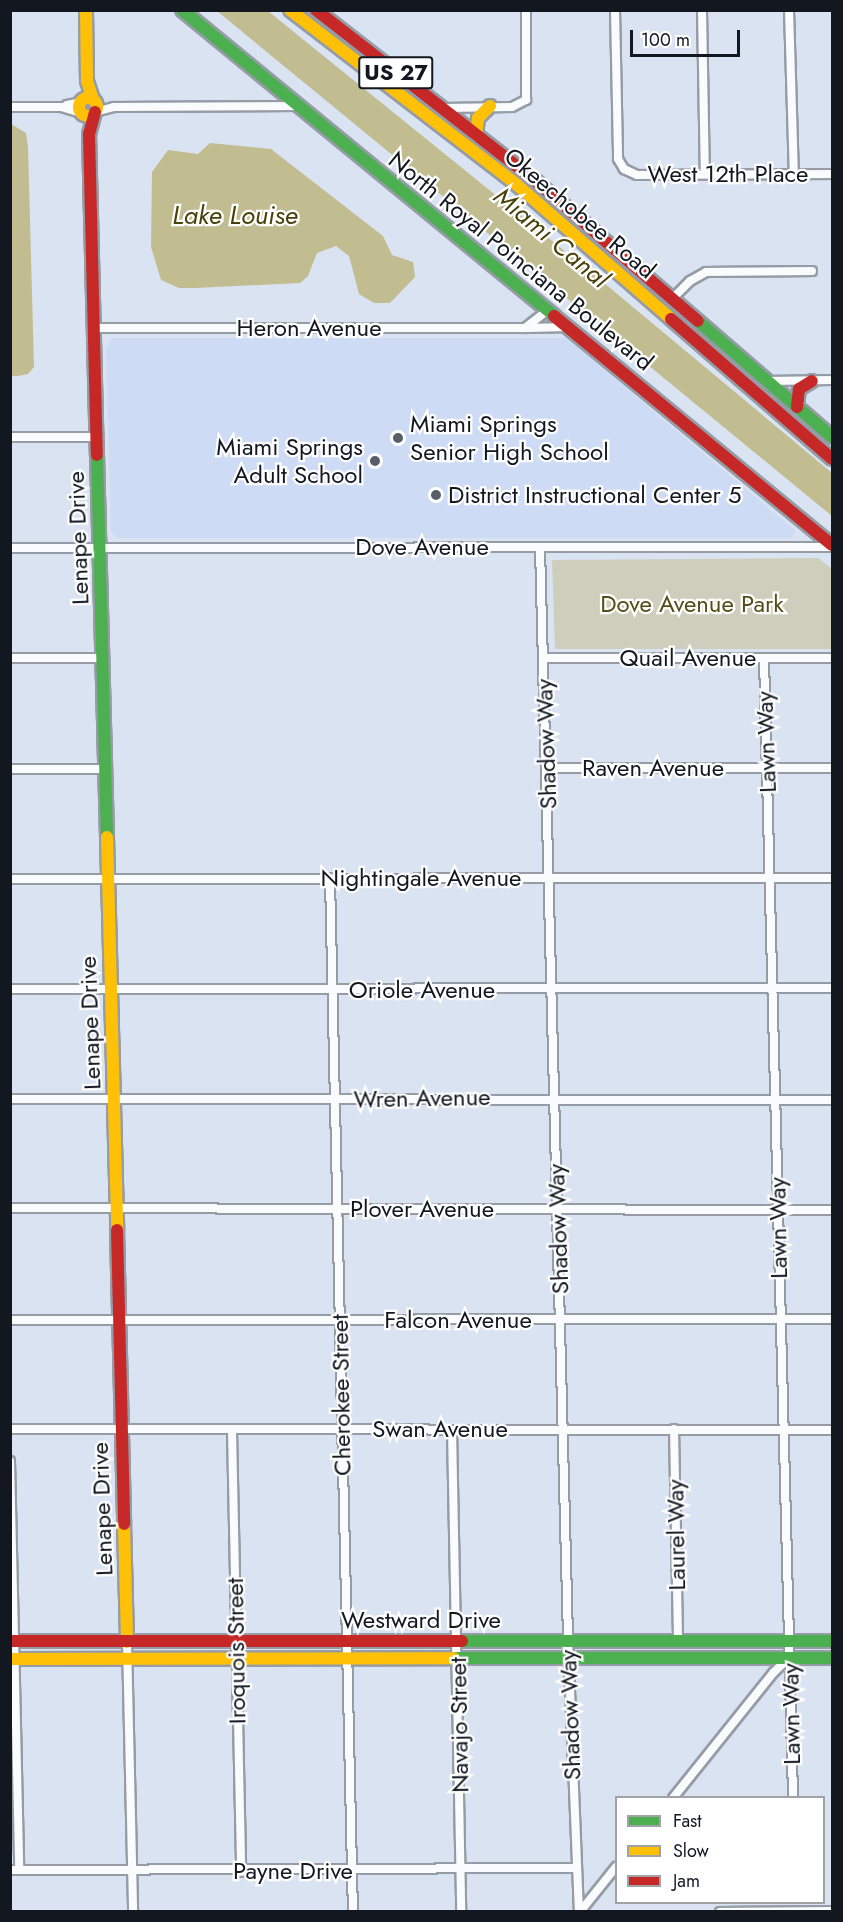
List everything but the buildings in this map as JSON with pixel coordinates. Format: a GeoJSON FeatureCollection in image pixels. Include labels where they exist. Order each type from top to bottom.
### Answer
{"type":"FeatureCollection","features":[{"type":"Feature","properties":{"kind":"main road"},"geometry":{"type":"LineString","coordinates":[[86,10],[88,107]]}},
{"type":"Feature","properties":{"kind":"main road","name":"North Royal Poinciana Boulevard"},"geometry":{"type":"LineString","coordinates":[[182,10],[832,546]]}},
{"type":"Feature","properties":{"kind":"main road","name":"Okeechobee Road"},"geometry":{"type":"LineString","coordinates":[[290,10],[516,185],[832,459]]}},
{"type":"Feature","properties":{"kind":"main road"},"geometry":{"type":"LineString","coordinates":[[307,10],[312,28]]}},
{"type":"Feature","properties":{"kind":"main road","name":"Okeechobee Road"},"geometry":{"type":"LineString","coordinates":[[316,10],[538,183],[832,438]]}},
{"type":"Feature","properties":{"kind":"main road"},"geometry":{"type":"LineString","coordinates":[[406,101],[441,108]]}},
{"type":"Feature","properties":{"kind":"main road"},"geometry":{"type":"LineString","coordinates":[[476,135],[478,118],[490,106]]}},
{"type":"Feature","properties":{"kind":"main road","name":"Lenape Drive"},"geometry":{"type":"LineString","coordinates":[[88,107],[127,1641]]}},
{"type":"Feature","properties":{"kind":"main road"},"geometry":{"type":"LineString","coordinates":[[516,185],[526,181],[538,183]]}},
{"type":"Feature","properties":{"kind":"main road"},"geometry":{"type":"LineString","coordinates":[[639,290],[672,299]]}},
{"type":"Feature","properties":{"kind":"main road"},"geometry":{"type":"LineString","coordinates":[[734,373],[767,381]]}},
{"type":"Feature","properties":{"kind":"main road"},"geometry":{"type":"LineString","coordinates":[[797,406],[799,389],[812,381]]}},
{"type":"Feature","properties":{"kind":"main road","name":"Westward Drive"},"geometry":{"type":"LineString","coordinates":[[13,1641],[832,1641]]}},
{"type":"Feature","properties":{"kind":"main road","name":"Westward Drive"},"geometry":{"type":"LineString","coordinates":[[14,1659],[832,1658]]}},
{"type":"Feature","properties":{"kind":"street"},"geometry":{"type":"LineString","coordinates":[[441,108],[522,105],[528,91],[526,10]]}},
{"type":"Feature","properties":{"kind":"street","name":"West 12th Place"},"geometry":{"type":"LineString","coordinates":[[615,10],[618,159],[624,169],[637,175],[832,174]]}},
{"type":"Feature","properties":{"kind":"street"},"geometry":{"type":"LineString","coordinates":[[702,10],[705,174]]}},
{"type":"Feature","properties":{"kind":"street"},"geometry":{"type":"LineString","coordinates":[[789,10],[794,174]]}},
{"type":"Feature","properties":{"kind":"street"},"geometry":{"type":"LineString","coordinates":[[10,107],[300,106]]}},
{"type":"Feature","properties":{"kind":"street"},"geometry":{"type":"LineString","coordinates":[[672,299],[690,281],[706,272],[812,271]]}},
{"type":"Feature","properties":{"kind":"street"},"geometry":{"type":"LineString","coordinates":[[525,328],[548,310]]}},
{"type":"Feature","properties":{"kind":"street","name":"Heron Avenue"},"geometry":{"type":"LineString","coordinates":[[94,328],[569,327]]}},
{"type":"Feature","properties":{"kind":"street"},"geometry":{"type":"LineString","coordinates":[[767,381],[832,380]]}},
{"type":"Feature","properties":{"kind":"street"},"geometry":{"type":"LineString","coordinates":[[10,437],[96,437]]}},
{"type":"Feature","properties":{"kind":"street","name":"Dove Avenue"},"geometry":{"type":"LineString","coordinates":[[10,548],[832,546]]}},
{"type":"Feature","properties":{"kind":"street","name":"Shadow Way"},"geometry":{"type":"LineString","coordinates":[[540,547],[574,1869],[579,1911]]}},
{"type":"Feature","properties":{"kind":"street"},"geometry":{"type":"LineString","coordinates":[[10,658],[102,658]]}},
{"type":"Feature","properties":{"kind":"street","name":"Quail Avenue"},"geometry":{"type":"LineString","coordinates":[[544,658],[832,658]]}},
{"type":"Feature","properties":{"kind":"street","name":"Lawn Way"},"geometry":{"type":"LineString","coordinates":[[764,658],[793,1796]]}},
{"type":"Feature","properties":{"kind":"street","name":"Raven Avenue"},"geometry":{"type":"LineString","coordinates":[[546,768],[832,768]]}},
{"type":"Feature","properties":{"kind":"street"},"geometry":{"type":"LineString","coordinates":[[10,769],[104,769]]}},
{"type":"Feature","properties":{"kind":"street","name":"Cherokee Street"},"geometry":{"type":"LineString","coordinates":[[330,878],[333,1099],[353,1911]]}},
{"type":"Feature","properties":{"kind":"street","name":"Nightingale Avenue"},"geometry":{"type":"LineString","coordinates":[[10,879],[832,878]]}},
{"type":"Feature","properties":{"kind":"street","name":"Oriole Avenue"},"geometry":{"type":"LineString","coordinates":[[10,989],[832,988]]}},
{"type":"Feature","properties":{"kind":"street","name":"Wren Avenue"},"geometry":{"type":"LineString","coordinates":[[10,1099],[553,1097],[832,1100]]}},
{"type":"Feature","properties":{"kind":"street","name":"Plover Avenue"},"geometry":{"type":"LineString","coordinates":[[10,1208],[832,1210]]}},
{"type":"Feature","properties":{"kind":"street","name":"Falcon Avenue"},"geometry":{"type":"LineString","coordinates":[[10,1320],[832,1319]]}},
{"type":"Feature","properties":{"kind":"street","name":"Swan Avenue"},"geometry":{"type":"LineString","coordinates":[[10,1430],[232,1431],[564,1428],[832,1430]]}},
{"type":"Feature","properties":{"kind":"street","name":"Laurel Way"},"geometry":{"type":"LineString","coordinates":[[674,1429],[678,1641]]}},
{"type":"Feature","properties":{"kind":"street","name":"Navajo Street"},"geometry":{"type":"LineString","coordinates":[[452,1430],[461,1911]]}},
{"type":"Feature","properties":{"kind":"street","name":"Iroquois Street"},"geometry":{"type":"LineString","coordinates":[[232,1431],[241,1872]]}},
{"type":"Feature","properties":{"kind":"street"},"geometry":{"type":"LineString","coordinates":[[10,1461],[15,1870]]}},
{"type":"Feature","properties":{"kind":"street","name":"Lenape Drive"},"geometry":{"type":"LineString","coordinates":[[127,1641],[133,1911]]}},
{"type":"Feature","properties":{"kind":"street"},"geometry":{"type":"LineString","coordinates":[[674,1796],[774,1672],[789,1658]]}},
{"type":"Feature","properties":{"kind":"street"},"geometry":{"type":"LineString","coordinates":[[579,1911],[615,1868]]}},
{"type":"Feature","properties":{"kind":"street","name":"Payne Drive"},"geometry":{"type":"LineString","coordinates":[[15,1870],[241,1872],[574,1869]]}},
{"type":"Feature","properties":{"kind":"street"},"geometry":{"type":"LineString","coordinates":[[720,1911],[832,1911]]}},
{"type":"Feature","properties":{"kind":"shaded area","name":"Miami Springs Senior High School"},"geometry":{"type":"Polygon","coordinates":[[[112,338],[566,338],[796,531],[791,538],[118,538],[111,532],[106,349],[112,338]]]}},
{"type":"Feature","properties":{"kind":"green space","name":"Dove Avenue Park"},"geometry":{"type":"Polygon","coordinates":[[[818,558],[832,569],[832,649],[555,649],[552,560],[818,558]]]}},
{"type":"Feature","properties":{"kind":"water"},"geometry":{"type":"Polygon","coordinates":[[[217,11],[268,11],[598,278],[832,473],[832,516],[217,11]]]}},
{"type":"Feature","properties":{"kind":"water"},"geometry":{"type":"Polygon","coordinates":[[[11,124],[26,133],[28,147],[34,367],[28,374],[18,376],[10,376],[11,124]]]}},
{"type":"Feature","properties":{"kind":"water","name":"Lake Louise"},"geometry":{"type":"Polygon","coordinates":[[[210,143],[271,149],[383,236],[392,255],[413,262],[415,277],[390,303],[374,303],[359,294],[349,256],[336,246],[317,253],[308,276],[300,283],[179,288],[161,280],[151,247],[152,172],[168,150],[198,154],[210,143]]]}},
{"type":"Feature","properties":{"kind":"traffic: fast"},"geometry":{"type":"LineString","coordinates":[[182,10],[554,316]]}},
{"type":"Feature","properties":{"kind":"traffic: fast"},"geometry":{"type":"LineString","coordinates":[[698,321],[832,437]]}},
{"type":"Feature","properties":{"kind":"traffic: fast"},"geometry":{"type":"LineString","coordinates":[[97,455],[107,837]]}},
{"type":"Feature","properties":{"kind":"traffic: fast"},"geometry":{"type":"LineString","coordinates":[[462,1641],[832,1641]]}},
{"type":"Feature","properties":{"kind":"traffic: fast"},"geometry":{"type":"LineString","coordinates":[[454,1658],[832,1658]]}},
{"type":"Feature","properties":{"kind":"traffic: slow"},"geometry":{"type":"LineString","coordinates":[[86,10],[87,81],[93,100]]}},
{"type":"Feature","properties":{"kind":"traffic: slow"},"geometry":{"type":"LineString","coordinates":[[290,10],[517,185],[671,319]]}},
{"type":"Feature","properties":{"kind":"traffic: slow"},"geometry":{"type":"LineString","coordinates":[[88,98],[94,101],[97,107],[94,113],[88,116],[82,113],[79,107],[82,101],[88,98]]}},
{"type":"Feature","properties":{"kind":"traffic: slow"},"geometry":{"type":"LineString","coordinates":[[476,135],[478,118],[490,106]]}},
{"type":"Feature","properties":{"kind":"traffic: slow"},"geometry":{"type":"LineString","coordinates":[[107,837],[117,1230]]}},
{"type":"Feature","properties":{"kind":"traffic: slow"},"geometry":{"type":"LineString","coordinates":[[124,1524],[127,1642]]}},
{"type":"Feature","properties":{"kind":"traffic: slow"},"geometry":{"type":"LineString","coordinates":[[10,1659],[454,1658]]}},
{"type":"Feature","properties":{"kind":"traffic: jam"},"geometry":{"type":"LineString","coordinates":[[316,10],[538,183],[698,321]]}},
{"type":"Feature","properties":{"kind":"traffic: jam"},"geometry":{"type":"LineString","coordinates":[[95,112],[89,134],[97,455]]}},
{"type":"Feature","properties":{"kind":"traffic: jam"},"geometry":{"type":"LineString","coordinates":[[554,316],[832,545]]}},
{"type":"Feature","properties":{"kind":"traffic: jam"},"geometry":{"type":"LineString","coordinates":[[671,319],[832,459]]}},
{"type":"Feature","properties":{"kind":"traffic: jam"},"geometry":{"type":"LineString","coordinates":[[797,407],[799,389],[812,381]]}},
{"type":"Feature","properties":{"kind":"traffic: jam"},"geometry":{"type":"LineString","coordinates":[[117,1230],[124,1524]]}},
{"type":"Feature","properties":{"kind":"traffic: jam"},"geometry":{"type":"LineString","coordinates":[[10,1641],[462,1641]]}},
{"type":"Feature","properties":{"kind":"place","name":"Miami Springs Senior High School"},"geometry":{"type":"Point","coordinates":[398,438]}},
{"type":"Feature","properties":{"kind":"place","name":"Miami Springs Adult School"},"geometry":{"type":"Point","coordinates":[375,461]}},
{"type":"Feature","properties":{"kind":"place","name":"District Instructional Center 5"},"geometry":{"type":"Point","coordinates":[436,495]}},
{"type":"Feature","properties":{"kind":"water label","name":"Miami Canal"},"geometry":{"type":"Point","coordinates":[551,238]}}]}
